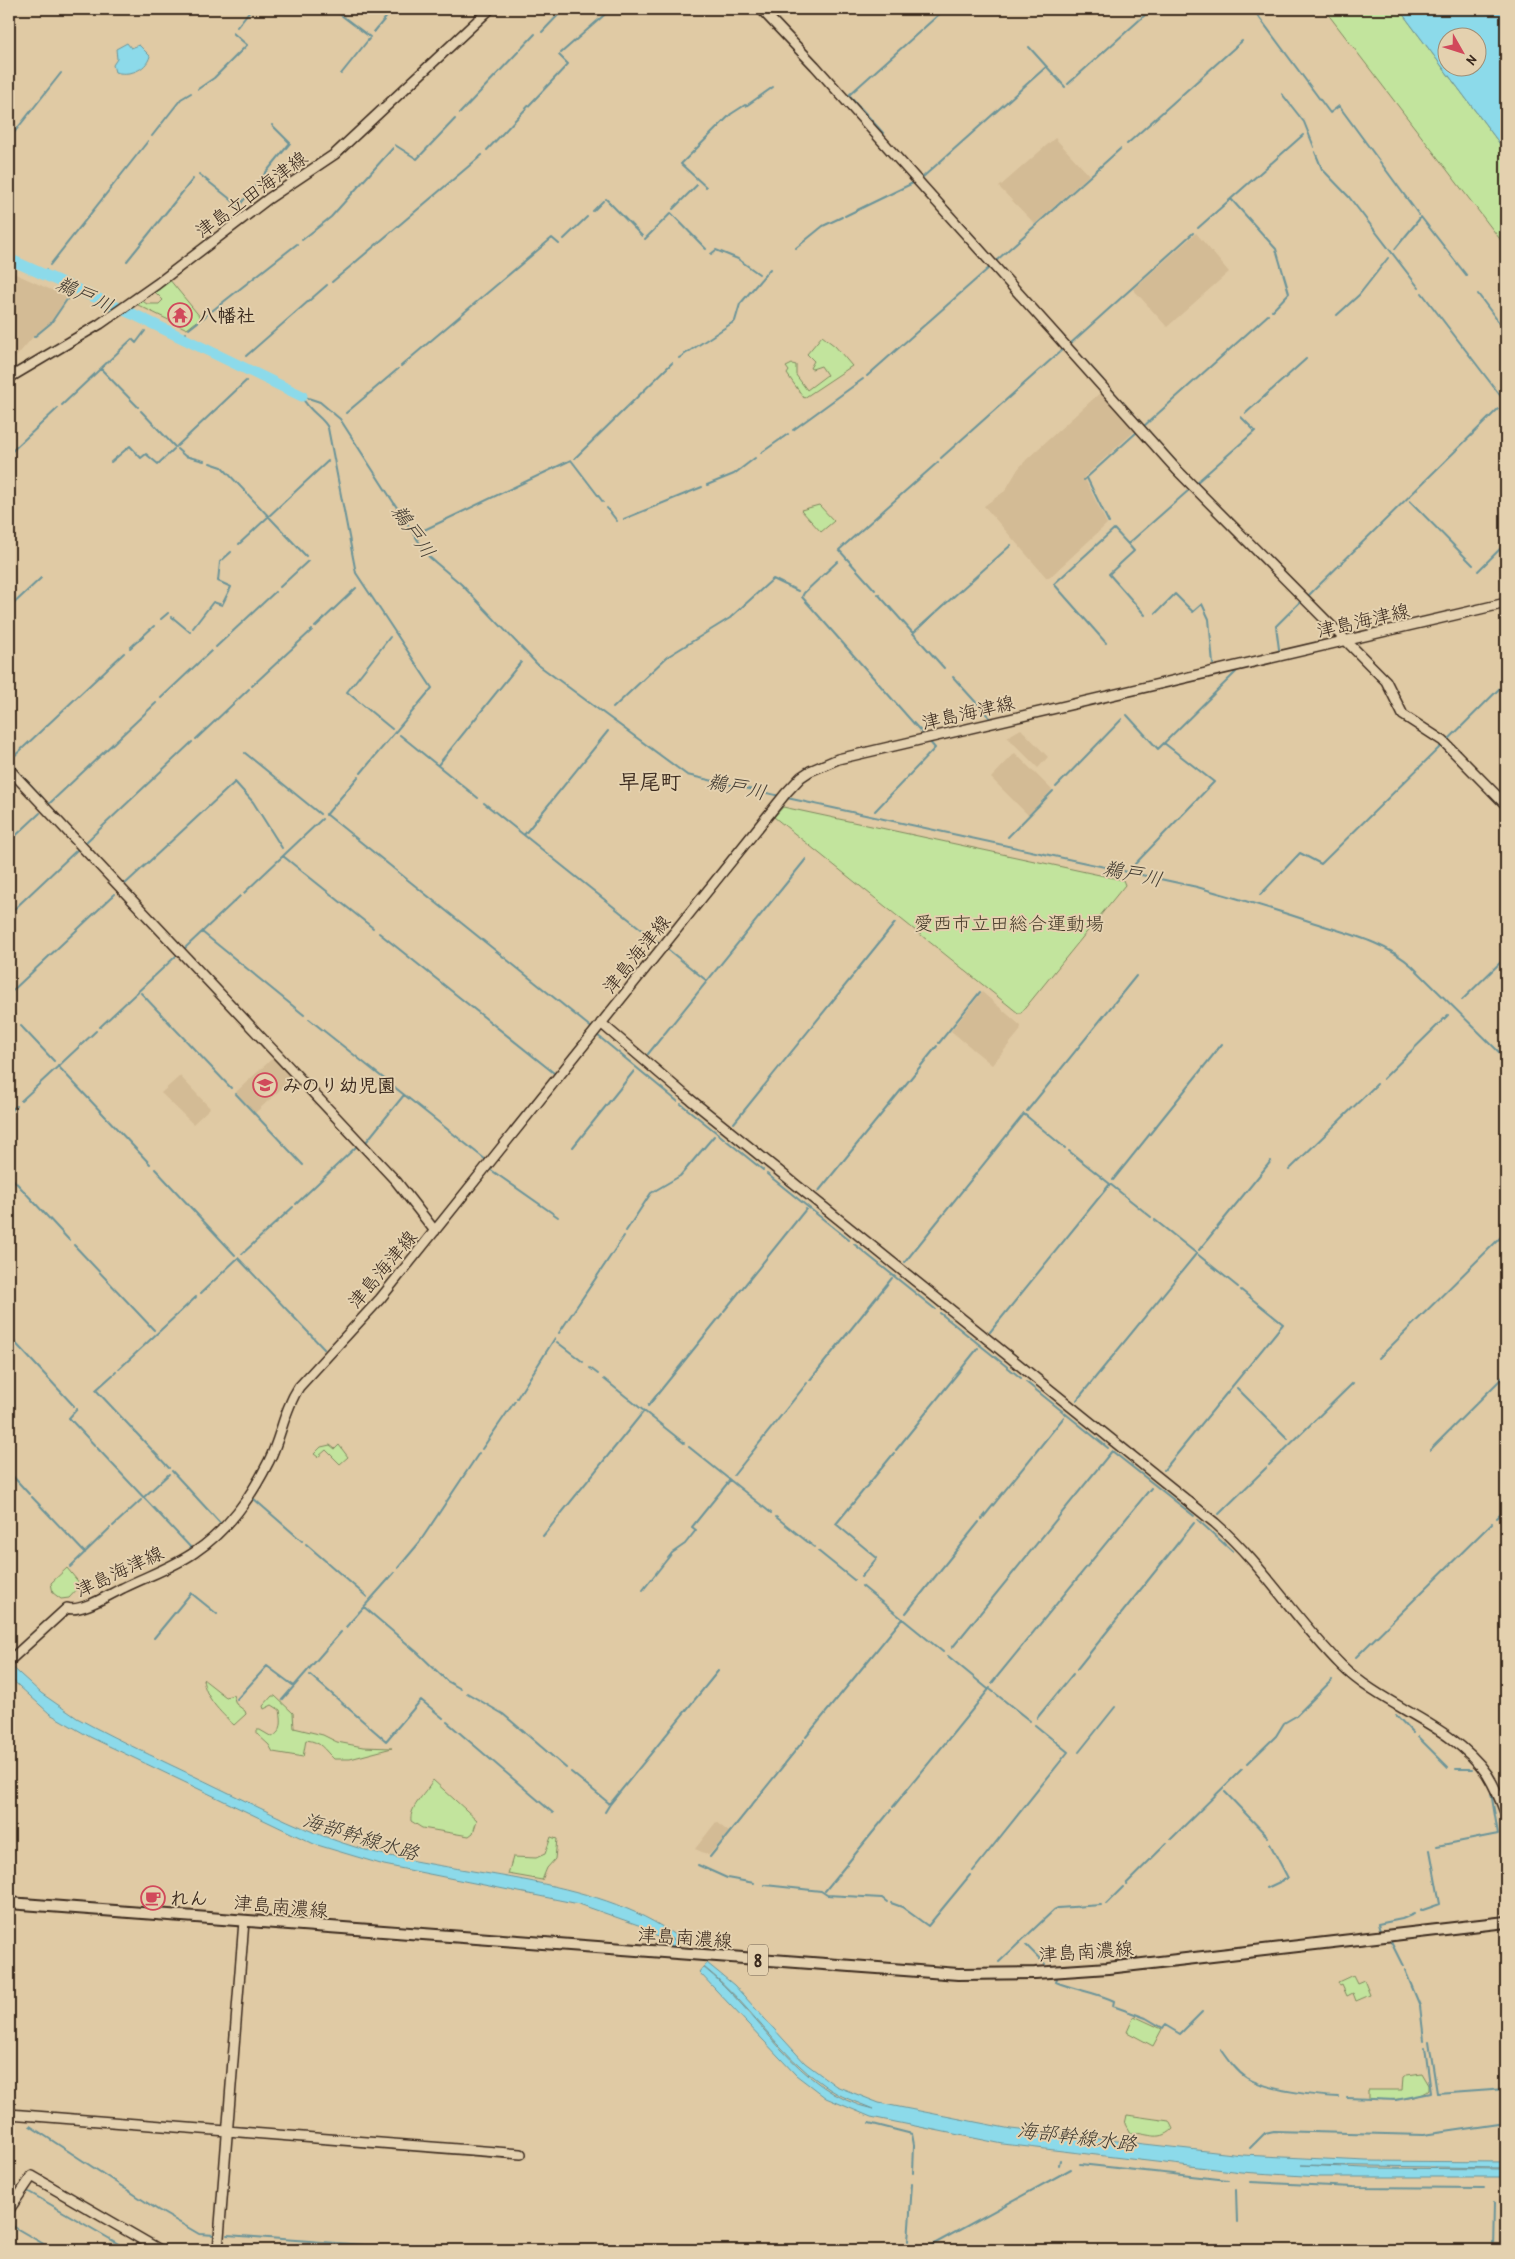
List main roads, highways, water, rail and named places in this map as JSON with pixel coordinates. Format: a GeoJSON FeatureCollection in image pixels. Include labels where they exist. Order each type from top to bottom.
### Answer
{"type":"FeatureCollection","features":[{"type":"Feature","properties":{"kind":"main road","name":"津島南濃線"},"geometry":{"type":"LineString","coordinates":[[9,1903],[958,1974],[1010,1974],[1108,1968],[1506,1922]]}},
{"type":"Feature","properties":{"kind":"water"},"geometry":{"type":"Polygon","coordinates":[[[1399,9],[1506,9],[1506,152],[1451,78],[1488,78],[1488,28],[1438,28],[1438,61],[1399,9]]]}},
{"type":"Feature","properties":{"kind":"water"},"geometry":{"type":"Polygon","coordinates":[[[127,43],[131,48],[139,45],[150,56],[148,61],[141,69],[131,73],[115,72],[113,65],[117,59],[116,49],[127,43]]]}},
{"type":"Feature","properties":{"kind":"water"},"geometry":{"type":"Polygon","coordinates":[[[9,1664],[41,1693],[77,1718],[304,1828],[355,1847],[394,1857],[523,1880],[607,1901],[645,1917],[679,1938],[677,1942],[670,1938],[676,1942],[672,1947],[641,1926],[579,1904],[384,1865],[314,1844],[90,1737],[50,1714],[9,1677],[9,1664]]]}},
{"type":"Feature","properties":{"kind":"water"},"geometry":{"type":"Polygon","coordinates":[[[707,1963],[734,1985],[805,2063],[836,2086],[879,2103],[1011,2129],[1242,2155],[1366,2161],[1506,2162],[1506,2168],[1301,2165],[1365,2168],[1506,2169],[1506,2177],[1319,2177],[1241,2172],[1003,2144],[871,2117],[826,2098],[796,2075],[699,1972],[703,1967],[724,1985],[704,1967],[707,1963]],[[724,1985],[781,2049],[801,2069],[822,2086],[846,2100],[873,2109],[837,2093],[808,2073],[777,2044],[724,1985]]]}},
{"type":"Feature","properties":{"kind":"waterway"},"geometry":{"type":"LineString","coordinates":[[237,27],[251,9]]}},
{"type":"Feature","properties":{"kind":"waterway"},"geometry":{"type":"LineString","coordinates":[[333,9],[370,37]]}},
{"type":"Feature","properties":{"kind":"waterway"},"geometry":{"type":"LineString","coordinates":[[374,32],[393,9]]}},
{"type":"Feature","properties":{"kind":"waterway"},"geometry":{"type":"LineString","coordinates":[[542,32],[564,9]]}},
{"type":"Feature","properties":{"kind":"waterway"},"geometry":{"type":"LineString","coordinates":[[561,53],[611,9]]}},
{"type":"Feature","properties":{"kind":"waterway"},"geometry":{"type":"LineString","coordinates":[[773,13],[777,9]]}},
{"type":"Feature","properties":{"kind":"waterway"},"geometry":{"type":"LineString","coordinates":[[884,134],[849,95],[945,9]]}},
{"type":"Feature","properties":{"kind":"waterway"},"geometry":{"type":"LineString","coordinates":[[1253,9],[1330,113],[1339,106],[1419,215]]}},
{"type":"Feature","properties":{"kind":"waterway"},"geometry":{"type":"LineString","coordinates":[[1068,84],[1145,15]]}},
{"type":"Feature","properties":{"kind":"waterway"},"geometry":{"type":"LineString","coordinates":[[198,89],[214,78],[247,45],[233,33]]}},
{"type":"Feature","properties":{"kind":"waterway"},"geometry":{"type":"LineString","coordinates":[[460,113],[535,34]]}},
{"type":"Feature","properties":{"kind":"waterway"},"geometry":{"type":"LineString","coordinates":[[341,74],[369,39]]}},
{"type":"Feature","properties":{"kind":"waterway"},"geometry":{"type":"LineString","coordinates":[[1127,144],[1242,41]]}},
{"type":"Feature","properties":{"kind":"waterway"},"geometry":{"type":"LineString","coordinates":[[1029,47],[1065,87]]}},
{"type":"Feature","properties":{"kind":"waterway"},"geometry":{"type":"LineString","coordinates":[[487,150],[568,64],[559,55]]}},
{"type":"Feature","properties":{"kind":"waterway"},"geometry":{"type":"LineString","coordinates":[[923,177],[1046,67]]}},
{"type":"Feature","properties":{"kind":"waterway"},"geometry":{"type":"LineString","coordinates":[[9,139],[61,73]]}},
{"type":"Feature","properties":{"kind":"waterway"},"geometry":{"type":"LineString","coordinates":[[706,187],[681,164],[731,114],[773,87]]}},
{"type":"Feature","properties":{"kind":"waterway"},"geometry":{"type":"LineString","coordinates":[[152,136],[181,99],[191,93]]}},
{"type":"Feature","properties":{"kind":"waterway"},"geometry":{"type":"LineString","coordinates":[[1282,94],[1304,122],[1314,147]]}},
{"type":"Feature","properties":{"kind":"waterway"},"geometry":{"type":"LineString","coordinates":[[395,145],[417,159],[455,119]]}},
{"type":"Feature","properties":{"kind":"waterway"},"geometry":{"type":"LineString","coordinates":[[259,181],[290,143],[272,125]]}},
{"type":"Feature","properties":{"kind":"waterway"},"geometry":{"type":"LineString","coordinates":[[1198,228],[1303,135]]}},
{"type":"Feature","properties":{"kind":"waterway"},"geometry":{"type":"LineString","coordinates":[[50,265],[148,141]]}},
{"type":"Feature","properties":{"kind":"waterway"},"geometry":{"type":"LineString","coordinates":[[302,240],[331,217],[393,148]]}},
{"type":"Feature","properties":{"kind":"waterway"},"geometry":{"type":"LineString","coordinates":[[996,261],[1120,149]]}},
{"type":"Feature","properties":{"kind":"waterway"},"geometry":{"type":"LineString","coordinates":[[1315,152],[1322,169],[1349,197],[1419,288]]}},
{"type":"Feature","properties":{"kind":"waterway"},"geometry":{"type":"LineString","coordinates":[[332,282],[482,155]]}},
{"type":"Feature","properties":{"kind":"waterway"},"geometry":{"type":"LineString","coordinates":[[199,174],[239,206],[255,186]]}},
{"type":"Feature","properties":{"kind":"waterway"},"geometry":{"type":"LineString","coordinates":[[127,261],[193,179]]}},
{"type":"Feature","properties":{"kind":"waterway"},"geometry":{"type":"LineString","coordinates":[[845,216],[913,183]]}},
{"type":"Feature","properties":{"kind":"waterway"},"geometry":{"type":"LineString","coordinates":[[673,209],[697,185]]}},
{"type":"Feature","properties":{"kind":"waterway"},"geometry":{"type":"LineString","coordinates":[[939,198],[954,214]]}},
{"type":"Feature","properties":{"kind":"waterway"},"geometry":{"type":"LineString","coordinates":[[606,199],[642,236]]}},
{"type":"Feature","properties":{"kind":"waterway"},"geometry":{"type":"LineString","coordinates":[[1231,199],[1276,249],[1289,293],[1272,311]]}},
{"type":"Feature","properties":{"kind":"waterway"},"geometry":{"type":"LineString","coordinates":[[593,211],[603,201]]}},
{"type":"Feature","properties":{"kind":"waterway"},"geometry":{"type":"LineString","coordinates":[[645,239],[671,213],[706,249]]}},
{"type":"Feature","properties":{"kind":"waterway"},"geometry":{"type":"LineString","coordinates":[[564,239],[587,217]]}},
{"type":"Feature","properties":{"kind":"waterway"},"geometry":{"type":"LineString","coordinates":[[796,248],[823,226],[842,217]]}},
{"type":"Feature","properties":{"kind":"waterway"},"geometry":{"type":"LineString","coordinates":[[1395,249],[1421,217],[1467,276]]}},
{"type":"Feature","properties":{"kind":"waterway"},"geometry":{"type":"LineString","coordinates":[[963,224],[992,257]]}},
{"type":"Feature","properties":{"kind":"waterway"},"geometry":{"type":"LineString","coordinates":[[1070,344],[1193,233]]}},
{"type":"Feature","properties":{"kind":"waterway"},"geometry":{"type":"LineString","coordinates":[[401,366],[552,238],[559,244]]}},
{"type":"Feature","properties":{"kind":"waterway"},"geometry":{"type":"LineString","coordinates":[[189,329],[297,244]]}},
{"type":"Feature","properties":{"kind":"waterway"},"geometry":{"type":"LineString","coordinates":[[711,254],[716,250],[738,259],[759,274]]}},
{"type":"Feature","properties":{"kind":"waterway"},"geometry":{"type":"LineString","coordinates":[[1337,315],[1359,295],[1388,258]]}},
{"type":"Feature","properties":{"kind":"waterway","name":"鵜戸川"},"geometry":{"type":"LineString","coordinates":[[9,259],[137,316],[302,396]]}},
{"type":"Feature","properties":{"kind":"waterway"},"geometry":{"type":"LineString","coordinates":[[867,376],[989,268]]}},
{"type":"Feature","properties":{"kind":"waterway"},"geometry":{"type":"LineString","coordinates":[[679,358],[735,321],[740,304],[770,269]]}},
{"type":"Feature","properties":{"kind":"waterway","name":"鵜戸川"},"geometry":{"type":"LineString","coordinates":[[43,274],[46,270]]}},
{"type":"Feature","properties":{"kind":"waterway"},"geometry":{"type":"LineString","coordinates":[[246,356],[327,285]]}},
{"type":"Feature","properties":{"kind":"waterway"},"geometry":{"type":"LineString","coordinates":[[1422,293],[1506,403]]}},
{"type":"Feature","properties":{"kind":"waterway"},"geometry":{"type":"LineString","coordinates":[[1478,294],[1506,332]]}},
{"type":"Feature","properties":{"kind":"waterway"},"geometry":{"type":"LineString","coordinates":[[34,337],[51,323],[68,298]]}},
{"type":"Feature","properties":{"kind":"waterway"},"geometry":{"type":"LineString","coordinates":[[1144,426],[1268,315]]}},
{"type":"Feature","properties":{"kind":"waterway"},"geometry":{"type":"LineString","coordinates":[[62,405],[132,339],[136,343],[145,331]]}},
{"type":"Feature","properties":{"kind":"waterway","name":"鵜戸川"},"geometry":{"type":"LineString","coordinates":[[183,337],[186,333]]}},
{"type":"Feature","properties":{"kind":"waterway"},"geometry":{"type":"LineString","coordinates":[[1069,343],[1103,380]]}},
{"type":"Feature","properties":{"kind":"waterway"},"geometry":{"type":"LineString","coordinates":[[941,458],[1063,349]]}},
{"type":"Feature","properties":{"kind":"waterway"},"geometry":{"type":"LineString","coordinates":[[1246,413],[1306,359]]}},
{"type":"Feature","properties":{"kind":"waterway"},"geometry":{"type":"LineString","coordinates":[[575,458],[672,363]]}},
{"type":"Feature","properties":{"kind":"waterway"},"geometry":{"type":"LineString","coordinates":[[101,369],[138,407]]}},
{"type":"Feature","properties":{"kind":"waterway"},"geometry":{"type":"LineString","coordinates":[[346,413],[398,369]]}},
{"type":"Feature","properties":{"kind":"waterway"},"geometry":{"type":"LineString","coordinates":[[793,430],[863,379]]}},
{"type":"Feature","properties":{"kind":"waterway"},"geometry":{"type":"LineString","coordinates":[[177,446],[246,381]]}},
{"type":"Feature","properties":{"kind":"waterway"},"geometry":{"type":"LineString","coordinates":[[1109,387],[1179,465]]}},
{"type":"Feature","properties":{"kind":"waterway","name":"鵜戸川"},"geometry":{"type":"LineString","coordinates":[[302,396],[320,402],[340,419],[428,556],[461,584],[537,664],[687,775],[780,796]]}},
{"type":"Feature","properties":{"kind":"waterway"},"geometry":{"type":"LineString","coordinates":[[302,397],[328,428],[356,573],[432,688],[361,773]]}},
{"type":"Feature","properties":{"kind":"waterway"},"geometry":{"type":"LineString","coordinates":[[9,454],[58,408]]}},
{"type":"Feature","properties":{"kind":"waterway"},"geometry":{"type":"LineString","coordinates":[[1309,595],[1498,409]]}},
{"type":"Feature","properties":{"kind":"waterway"},"geometry":{"type":"LineString","coordinates":[[141,411],[175,447]]}},
{"type":"Feature","properties":{"kind":"waterway"},"geometry":{"type":"LineString","coordinates":[[1196,483],[1255,431],[1241,417]]}},
{"type":"Feature","properties":{"kind":"waterway"},"geometry":{"type":"LineString","coordinates":[[1084,480],[1137,432]]}},
{"type":"Feature","properties":{"kind":"waterway"},"geometry":{"type":"LineString","coordinates":[[761,453],[788,434]]}},
{"type":"Feature","properties":{"kind":"waterway"},"geometry":{"type":"LineString","coordinates":[[111,462],[130,446],[141,458],[146,454],[158,464],[174,449]]}},
{"type":"Feature","properties":{"kind":"waterway"},"geometry":{"type":"LineString","coordinates":[[177,449],[185,456],[204,461]]}},
{"type":"Feature","properties":{"kind":"waterway"},"geometry":{"type":"LineString","coordinates":[[707,485],[734,474],[755,458]]}},
{"type":"Feature","properties":{"kind":"waterway"},"geometry":{"type":"LineString","coordinates":[[422,531],[571,460],[603,502]]}},
{"type":"Feature","properties":{"kind":"waterway"},"geometry":{"type":"LineString","coordinates":[[239,544],[328,461]]}},
{"type":"Feature","properties":{"kind":"waterway"},"geometry":{"type":"LineString","coordinates":[[875,590],[839,550],[938,462]]}},
{"type":"Feature","properties":{"kind":"waterway"},"geometry":{"type":"LineString","coordinates":[[210,463],[222,467],[306,556]]}},
{"type":"Feature","properties":{"kind":"waterway"},"geometry":{"type":"LineString","coordinates":[[1087,478],[1109,523]]}},
{"type":"Feature","properties":{"kind":"waterway"},"geometry":{"type":"LineString","coordinates":[[624,519],[702,487]]}},
{"type":"Feature","properties":{"kind":"waterway"},"geometry":{"type":"LineString","coordinates":[[1200,487],[1235,522]]}},
{"type":"Feature","properties":{"kind":"waterway"},"geometry":{"type":"LineString","coordinates":[[1145,615],[1109,574],[1134,551],[1128,544],[1189,490]]}},
{"type":"Feature","properties":{"kind":"waterway"},"geometry":{"type":"LineString","coordinates":[[1410,501],[1473,565]]}},
{"type":"Feature","properties":{"kind":"waterway"},"geometry":{"type":"LineString","coordinates":[[607,508],[617,521]]}},
{"type":"Feature","properties":{"kind":"waterway"},"geometry":{"type":"LineString","coordinates":[[1106,643],[1054,584],[1114,529],[1128,544]]}},
{"type":"Feature","properties":{"kind":"waterway"},"geometry":{"type":"LineString","coordinates":[[1242,529],[1253,541]]}},
{"type":"Feature","properties":{"kind":"waterway"},"geometry":{"type":"LineString","coordinates":[[1478,571],[1506,543]]}},
{"type":"Feature","properties":{"kind":"waterway"},"geometry":{"type":"LineString","coordinates":[[913,633],[1011,545]]}},
{"type":"Feature","properties":{"kind":"waterway"},"geometry":{"type":"LineString","coordinates":[[193,628],[213,602],[222,605],[231,587],[218,581],[220,562],[231,552]]}},
{"type":"Feature","properties":{"kind":"waterway"},"geometry":{"type":"LineString","coordinates":[[280,587],[308,561]]}},
{"type":"Feature","properties":{"kind":"waterway"},"geometry":{"type":"LineString","coordinates":[[838,561],[802,597],[924,735]]}},
{"type":"Feature","properties":{"kind":"waterway"},"geometry":{"type":"LineString","coordinates":[[9,608],[41,578]]}},
{"type":"Feature","properties":{"kind":"waterway"},"geometry":{"type":"LineString","coordinates":[[613,708],[667,657],[730,618],[773,579],[798,591]]}},
{"type":"Feature","properties":{"kind":"waterway"},"geometry":{"type":"LineString","coordinates":[[315,627],[356,588]]}},
{"type":"Feature","properties":{"kind":"waterway"},"geometry":{"type":"LineString","coordinates":[[216,647],[275,592]]}},
{"type":"Feature","properties":{"kind":"waterway"},"geometry":{"type":"LineString","coordinates":[[878,594],[944,668]]}},
{"type":"Feature","properties":{"kind":"waterway"},"geometry":{"type":"LineString","coordinates":[[1156,613],[1175,594],[1193,612],[1202,604],[1209,619],[1213,664]]}},
{"type":"Feature","properties":{"kind":"waterway"},"geometry":{"type":"LineString","coordinates":[[1279,649],[1276,626],[1300,602]]}},
{"type":"Feature","properties":{"kind":"waterway"},"geometry":{"type":"LineString","coordinates":[[161,619],[168,613]]}},
{"type":"Feature","properties":{"kind":"waterway"},"geometry":{"type":"LineString","coordinates":[[172,617],[190,632]]}},
{"type":"Feature","properties":{"kind":"waterway"},"geometry":{"type":"LineString","coordinates":[[130,648],[154,626]]}},
{"type":"Feature","properties":{"kind":"waterway"},"geometry":{"type":"LineString","coordinates":[[252,686],[312,630]]}},
{"type":"Feature","properties":{"kind":"waterway"},"geometry":{"type":"LineString","coordinates":[[390,637],[347,692],[392,729]]}},
{"type":"Feature","properties":{"kind":"waterway"},"geometry":{"type":"LineString","coordinates":[[161,698],[211,651]]}},
{"type":"Feature","properties":{"kind":"waterway"},"geometry":{"type":"LineString","coordinates":[[9,761],[124,653]]}},
{"type":"Feature","properties":{"kind":"waterway"},"geometry":{"type":"LineString","coordinates":[[438,765],[521,662]]}},
{"type":"Feature","properties":{"kind":"waterway"},"geometry":{"type":"LineString","coordinates":[[1127,715],[1158,749],[1237,671]]}},
{"type":"Feature","properties":{"kind":"waterway"},"geometry":{"type":"LineString","coordinates":[[953,677],[990,718]]}},
{"type":"Feature","properties":{"kind":"waterway"},"geometry":{"type":"LineString","coordinates":[[1449,739],[1506,682]]}},
{"type":"Feature","properties":{"kind":"waterway"},"geometry":{"type":"LineString","coordinates":[[196,739],[249,689]]}},
{"type":"Feature","properties":{"kind":"waterway"},"geometry":{"type":"LineString","coordinates":[[50,803],[156,703]]}},
{"type":"Feature","properties":{"kind":"waterway"},"geometry":{"type":"LineString","coordinates":[[1056,787],[1122,719]]}},
{"type":"Feature","properties":{"kind":"waterway"},"geometry":{"type":"LineString","coordinates":[[524,835],[608,731]]}},
{"type":"Feature","properties":{"kind":"waterway"},"geometry":{"type":"LineString","coordinates":[[400,735],[478,798]]}},
{"type":"Feature","properties":{"kind":"waterway"},"geometry":{"type":"LineString","coordinates":[[875,811],[935,748],[929,741]]}},
{"type":"Feature","properties":{"kind":"waterway"},"geometry":{"type":"LineString","coordinates":[[85,843],[192,742]]}},
{"type":"Feature","properties":{"kind":"waterway"},"geometry":{"type":"LineString","coordinates":[[1135,864],[1214,782],[1164,743]]}},
{"type":"Feature","properties":{"kind":"waterway"},"geometry":{"type":"LineString","coordinates":[[1260,895],[1300,853],[1321,864],[1441,746]]}},
{"type":"Feature","properties":{"kind":"waterway"},"geometry":{"type":"LineString","coordinates":[[245,753],[320,814]]}},
{"type":"Feature","properties":{"kind":"waterway"},"geometry":{"type":"LineString","coordinates":[[9,762],[43,798]]}},
{"type":"Feature","properties":{"kind":"waterway"},"geometry":{"type":"LineString","coordinates":[[326,815],[358,777]]}},
{"type":"Feature","properties":{"kind":"waterway"},"geometry":{"type":"LineString","coordinates":[[124,885],[235,782],[253,802],[282,848]]}},
{"type":"Feature","properties":{"kind":"waterway"},"geometry":{"type":"LineString","coordinates":[[1008,837],[1053,791]]}},
{"type":"Feature","properties":{"kind":"waterway","name":"鵜戸川"},"geometry":{"type":"LineString","coordinates":[[787,798],[1197,887],[1366,940],[1390,951],[1412,966],[1506,1059]]}},
{"type":"Feature","properties":{"kind":"waterway"},"geometry":{"type":"LineString","coordinates":[[484,803],[660,944]]}},
{"type":"Feature","properties":{"kind":"waterway"},"geometry":{"type":"LineString","coordinates":[[49,805],[119,880]]}},
{"type":"Feature","properties":{"kind":"waterway"},"geometry":{"type":"LineString","coordinates":[[9,842],[40,813]]}},
{"type":"Feature","properties":{"kind":"waterway"},"geometry":{"type":"LineString","coordinates":[[326,814],[593,1029]]}},
{"type":"Feature","properties":{"kind":"waterway"},"geometry":{"type":"LineString","coordinates":[[244,893],[322,819]]}},
{"type":"Feature","properties":{"kind":"waterway"},"geometry":{"type":"LineString","coordinates":[[9,914],[77,850]]}},
{"type":"Feature","properties":{"kind":"waterway"},"geometry":{"type":"LineString","coordinates":[[283,856],[373,928]]}},
{"type":"Feature","properties":{"kind":"waterway"},"geometry":{"type":"LineString","coordinates":[[648,1054],[806,859]]}},
{"type":"Feature","properties":{"kind":"waterway"},"geometry":{"type":"LineString","coordinates":[[9,994],[115,894]]}},
{"type":"Feature","properties":{"kind":"waterway"},"geometry":{"type":"LineString","coordinates":[[185,948],[240,896]]}},
{"type":"Feature","properties":{"kind":"waterway"},"geometry":{"type":"LineString","coordinates":[[853,975],[895,923]]}},
{"type":"Feature","properties":{"kind":"waterway"},"geometry":{"type":"LineString","coordinates":[[202,932],[304,1015]]}},
{"type":"Feature","properties":{"kind":"waterway"},"geometry":{"type":"LineString","coordinates":[[379,933],[554,1073]]}},
{"type":"Feature","properties":{"kind":"waterway"},"geometry":{"type":"LineString","coordinates":[[666,948],[707,981]]}},
{"type":"Feature","properties":{"kind":"waterway"},"geometry":{"type":"LineString","coordinates":[[100,1027],[176,956]]}},
{"type":"Feature","properties":{"kind":"waterway"},"geometry":{"type":"LineString","coordinates":[[1462,1000],[1506,957]]}},
{"type":"Feature","properties":{"kind":"waterway"},"geometry":{"type":"LineString","coordinates":[[1027,1111],[1136,976]]}},
{"type":"Feature","properties":{"kind":"waterway"},"geometry":{"type":"LineString","coordinates":[[734,1123],[852,977]]}},
{"type":"Feature","properties":{"kind":"waterway"},"geometry":{"type":"LineString","coordinates":[[939,1043],[980,992]]}},
{"type":"Feature","properties":{"kind":"waterway"},"geometry":{"type":"LineString","coordinates":[[141,993],[231,1088]]}},
{"type":"Feature","properties":{"kind":"waterway"},"geometry":{"type":"LineString","coordinates":[[1383,1079],[1448,1015]]}},
{"type":"Feature","properties":{"kind":"waterway"},"geometry":{"type":"LineString","coordinates":[[309,1019],[486,1160]]}},
{"type":"Feature","properties":{"kind":"waterway"},"geometry":{"type":"LineString","coordinates":[[21,1026],[54,1061]]}},
{"type":"Feature","properties":{"kind":"waterway"},"geometry":{"type":"LineString","coordinates":[[21,1101],[96,1031]]}},
{"type":"Feature","properties":{"kind":"waterway"},"geometry":{"type":"LineString","coordinates":[[597,1035],[677,1101]]}},
{"type":"Feature","properties":{"kind":"waterway"},"geometry":{"type":"LineString","coordinates":[[1113,1180],[1222,1044]]}},
{"type":"Feature","properties":{"kind":"waterway"},"geometry":{"type":"LineString","coordinates":[[818,1192],[937,1046]]}},
{"type":"Feature","properties":{"kind":"waterway"},"geometry":{"type":"LineString","coordinates":[[58,1066],[150,1164]]}},
{"type":"Feature","properties":{"kind":"waterway"},"geometry":{"type":"LineString","coordinates":[[573,1147],[634,1071]]}},
{"type":"Feature","properties":{"kind":"waterway"},"geometry":{"type":"LineString","coordinates":[[1289,1170],[1377,1084]]}},
{"type":"Feature","properties":{"kind":"waterway"},"geometry":{"type":"LineString","coordinates":[[236,1094],[303,1165]]}},
{"type":"Feature","properties":{"kind":"waterway"},"geometry":{"type":"LineString","coordinates":[[366,1142],[404,1095]]}},
{"type":"Feature","properties":{"kind":"waterway"},"geometry":{"type":"LineString","coordinates":[[681,1104],[763,1170]]}},
{"type":"Feature","properties":{"kind":"waterway"},"geometry":{"type":"LineString","coordinates":[[9,1112],[16,1106]]}},
{"type":"Feature","properties":{"kind":"waterway"},"geometry":{"type":"LineString","coordinates":[[905,1262],[1024,1114],[1065,1148]]}},
{"type":"Feature","properties":{"kind":"waterway"},"geometry":{"type":"LineString","coordinates":[[626,1231],[651,1193],[680,1176],[714,1136]]}},
{"type":"Feature","properties":{"kind":"waterway"},"geometry":{"type":"LineString","coordinates":[[296,1204],[356,1147]]}},
{"type":"Feature","properties":{"kind":"waterway"},"geometry":{"type":"LineString","coordinates":[[1069,1151],[1151,1217]]}},
{"type":"Feature","properties":{"kind":"waterway"},"geometry":{"type":"LineString","coordinates":[[1199,1250],[1271,1161]]}},
{"type":"Feature","properties":{"kind":"waterway"},"geometry":{"type":"LineString","coordinates":[[155,1169],[235,1255]]}},
{"type":"Feature","properties":{"kind":"waterway"},"geometry":{"type":"LineString","coordinates":[[491,1170],[558,1217]]}},
{"type":"Feature","properties":{"kind":"waterway"},"geometry":{"type":"LineString","coordinates":[[767,1174],[849,1240]]}},
{"type":"Feature","properties":{"kind":"waterway"},"geometry":{"type":"LineString","coordinates":[[9,1175],[69,1240]]}},
{"type":"Feature","properties":{"kind":"waterway"},"geometry":{"type":"LineString","coordinates":[[990,1332],[1110,1184]]}},
{"type":"Feature","properties":{"kind":"waterway"},"geometry":{"type":"LineString","coordinates":[[242,1254],[293,1207]]}},
{"type":"Feature","properties":{"kind":"waterway"},"geometry":{"type":"LineString","coordinates":[[724,1311],[806,1209]]}},
{"type":"Feature","properties":{"kind":"waterway"},"geometry":{"type":"LineString","coordinates":[[1155,1220],[1238,1287]]}},
{"type":"Feature","properties":{"kind":"waterway"},"geometry":{"type":"LineString","coordinates":[[1379,1358],[1506,1232]]}},
{"type":"Feature","properties":{"kind":"waterway"},"geometry":{"type":"LineString","coordinates":[[559,1333],[624,1236]]}},
{"type":"Feature","properties":{"kind":"waterway"},"geometry":{"type":"LineString","coordinates":[[854,1244],[935,1309]]}},
{"type":"Feature","properties":{"kind":"waterway"},"geometry":{"type":"LineString","coordinates":[[74,1245],[154,1330]]}},
{"type":"Feature","properties":{"kind":"waterway"},"geometry":{"type":"LineString","coordinates":[[1077,1400],[1196,1254]]}},
{"type":"Feature","properties":{"kind":"waterway"},"geometry":{"type":"LineString","coordinates":[[201,1293],[238,1258],[324,1349]]}},
{"type":"Feature","properties":{"kind":"waterway"},"geometry":{"type":"LineString","coordinates":[[810,1380],[892,1278]]}},
{"type":"Feature","properties":{"kind":"waterway"},"geometry":{"type":"LineString","coordinates":[[1164,1470],[1283,1324],[1241,1290]]}},
{"type":"Feature","properties":{"kind":"waterway"},"geometry":{"type":"LineString","coordinates":[[119,1369],[196,1297]]}},
{"type":"Feature","properties":{"kind":"waterway"},"geometry":{"type":"LineString","coordinates":[[940,1313],[1021,1378]]}},
{"type":"Feature","properties":{"kind":"waterway"},"geometry":{"type":"LineString","coordinates":[[648,1406],[722,1314]]}},
{"type":"Feature","properties":{"kind":"waterway"},"geometry":{"type":"LineString","coordinates":[[9,1336],[74,1406]]}},
{"type":"Feature","properties":{"kind":"waterway"},"geometry":{"type":"LineString","coordinates":[[517,1398],[555,1338]]}},
{"type":"Feature","properties":{"kind":"waterway"},"geometry":{"type":"LineString","coordinates":[[557,1342],[583,1362]]}},
{"type":"Feature","properties":{"kind":"waterway"},"geometry":{"type":"LineString","coordinates":[[896,1450],[978,1348]]}},
{"type":"Feature","properties":{"kind":"waterway"},"geometry":{"type":"LineString","coordinates":[[590,1368],[598,1374]]}},
{"type":"Feature","properties":{"kind":"waterway"},"geometry":{"type":"LineString","coordinates":[[116,1372],[96,1390],[169,1468]]}},
{"type":"Feature","properties":{"kind":"waterway"},"geometry":{"type":"LineString","coordinates":[[1430,1450],[1506,1374]]}},
{"type":"Feature","properties":{"kind":"waterway"},"geometry":{"type":"LineString","coordinates":[[604,1379],[684,1443]]}},
{"type":"Feature","properties":{"kind":"waterway"},"geometry":{"type":"LineString","coordinates":[[1026,1382],[1108,1448]]}},
{"type":"Feature","properties":{"kind":"waterway"},"geometry":{"type":"LineString","coordinates":[[734,1475],[807,1383]]}},
{"type":"Feature","properties":{"kind":"waterway"},"geometry":{"type":"LineString","coordinates":[[1269,1465],[1353,1383]]}},
{"type":"Feature","properties":{"kind":"waterway"},"geometry":{"type":"LineString","coordinates":[[1237,1388],[1288,1439]]}},
{"type":"Feature","properties":{"kind":"waterway"},"geometry":{"type":"LineString","coordinates":[[482,1449],[515,1401]]}},
{"type":"Feature","properties":{"kind":"waterway"},"geometry":{"type":"LineString","coordinates":[[77,1409],[69,1418],[193,1550]]}},
{"type":"Feature","properties":{"kind":"waterway"},"geometry":{"type":"LineString","coordinates":[[543,1536],[644,1411]]}},
{"type":"Feature","properties":{"kind":"waterway"},"geometry":{"type":"LineString","coordinates":[[982,1519],[1064,1417]]}},
{"type":"Feature","properties":{"kind":"waterway"},"geometry":{"type":"LineString","coordinates":[[689,1447],[771,1513]]}},
{"type":"Feature","properties":{"kind":"waterway"},"geometry":{"type":"LineString","coordinates":[[952,1648],[1112,1451],[1194,1516]]}},
{"type":"Feature","properties":{"kind":"waterway"},"geometry":{"type":"LineString","coordinates":[[398,1568],[419,1543],[479,1453]]}},
{"type":"Feature","properties":{"kind":"waterway"},"geometry":{"type":"LineString","coordinates":[[861,1577],[877,1558],[836,1524],[894,1453]]}},
{"type":"Feature","properties":{"kind":"waterway"},"geometry":{"type":"LineString","coordinates":[[1219,1514],[1266,1468]]}},
{"type":"Feature","properties":{"kind":"waterway"},"geometry":{"type":"LineString","coordinates":[[172,1471],[220,1523]]}},
{"type":"Feature","properties":{"kind":"waterway"},"geometry":{"type":"LineString","coordinates":[[9,1472],[29,1494]]}},
{"type":"Feature","properties":{"kind":"waterway"},"geometry":{"type":"LineString","coordinates":[[144,1497],[169,1474]]}},
{"type":"Feature","properties":{"kind":"waterway"},"geometry":{"type":"LineString","coordinates":[[643,1590],[672,1553],[685,1544],[696,1530],[692,1527],[730,1480]]}},
{"type":"Feature","properties":{"kind":"waterway"},"geometry":{"type":"LineString","coordinates":[[992,1683],[1151,1488]]}},
{"type":"Feature","properties":{"kind":"waterway"},"geometry":{"type":"LineString","coordinates":[[32,1497],[85,1553]]}},
{"type":"Feature","properties":{"kind":"waterway"},"geometry":{"type":"LineString","coordinates":[[254,1499],[302,1541]]}},
{"type":"Feature","properties":{"kind":"waterway"},"geometry":{"type":"LineString","coordinates":[[113,1526],[141,1500]]}},
{"type":"Feature","properties":{"kind":"waterway"},"geometry":{"type":"LineString","coordinates":[[1497,1518],[1506,1509]]}},
{"type":"Feature","properties":{"kind":"waterway"},"geometry":{"type":"LineString","coordinates":[[776,1517],[814,1547]]}},
{"type":"Feature","properties":{"kind":"waterway"},"geometry":{"type":"LineString","coordinates":[[1198,1520],[1232,1551]]}},
{"type":"Feature","properties":{"kind":"waterway"},"geometry":{"type":"LineString","coordinates":[[906,1613],[979,1522]]}},
{"type":"Feature","properties":{"kind":"waterway"},"geometry":{"type":"LineString","coordinates":[[1077,1669],[1194,1523]]}},
{"type":"Feature","properties":{"kind":"waterway"},"geometry":{"type":"LineString","coordinates":[[1356,1657],[1492,1523]]}},
{"type":"Feature","properties":{"kind":"waterway"},"geometry":{"type":"LineString","coordinates":[[70,1567],[110,1528]]}},
{"type":"Feature","properties":{"kind":"waterway"},"geometry":{"type":"LineString","coordinates":[[306,1544],[367,1597]]}},
{"type":"Feature","properties":{"kind":"waterway"},"geometry":{"type":"LineString","coordinates":[[818,1551],[854,1580]]}},
{"type":"Feature","properties":{"kind":"waterway"},"geometry":{"type":"LineString","coordinates":[[346,1627],[394,1573]]}},
{"type":"Feature","properties":{"kind":"waterway"},"geometry":{"type":"LineString","coordinates":[[862,1586],[943,1652]]}},
{"type":"Feature","properties":{"kind":"waterway"},"geometry":{"type":"LineString","coordinates":[[154,1638],[191,1593],[217,1614]]}},
{"type":"Feature","properties":{"kind":"waterway"},"geometry":{"type":"LineString","coordinates":[[364,1607],[418,1653],[447,1681],[461,1689]]}},
{"type":"Feature","properties":{"kind":"waterway"},"geometry":{"type":"LineString","coordinates":[[806,1737],[902,1619]]}},
{"type":"Feature","properties":{"kind":"waterway"},"geometry":{"type":"LineString","coordinates":[[282,1700],[341,1632]]}},
{"type":"Feature","properties":{"kind":"waterway"},"geometry":{"type":"LineString","coordinates":[[948,1656],[988,1689]]}},
{"type":"Feature","properties":{"kind":"waterway"},"geometry":{"type":"LineString","coordinates":[[237,1699],[267,1666],[294,1686]]}},
{"type":"Feature","properties":{"kind":"waterway"},"geometry":{"type":"LineString","coordinates":[[571,1772],[610,1804],[718,1671]]}},
{"type":"Feature","properties":{"kind":"waterway"},"geometry":{"type":"LineString","coordinates":[[1037,1718],[1073,1674]]}},
{"type":"Feature","properties":{"kind":"waterway"},"geometry":{"type":"LineString","coordinates":[[310,1675],[386,1741],[421,1700],[443,1718]]}},
{"type":"Feature","properties":{"kind":"waterway"},"geometry":{"type":"LineString","coordinates":[[1248,1763],[1276,1736],[1284,1723],[1296,1716],[1332,1680]]}},
{"type":"Feature","properties":{"kind":"waterway"},"geometry":{"type":"LineString","coordinates":[[893,1807],[990,1688]]}},
{"type":"Feature","properties":{"kind":"waterway"},"geometry":{"type":"LineString","coordinates":[[991,1690],[1030,1721]]}},
{"type":"Feature","properties":{"kind":"waterway"},"geometry":{"type":"LineString","coordinates":[[467,1693],[503,1714],[566,1768]]}},
{"type":"Feature","properties":{"kind":"waterway"},"geometry":{"type":"LineString","coordinates":[[1079,1752],[1115,1707]]}},
{"type":"Feature","properties":{"kind":"waterway"},"geometry":{"type":"LineString","coordinates":[[1396,1715],[1413,1733]]}},
{"type":"Feature","properties":{"kind":"waterway"},"geometry":{"type":"LineString","coordinates":[[447,1722],[553,1813]]}},
{"type":"Feature","properties":{"kind":"waterway"},"geometry":{"type":"LineString","coordinates":[[973,1871],[1068,1752],[1035,1725]]}},
{"type":"Feature","properties":{"kind":"waterway"},"geometry":{"type":"LineString","coordinates":[[1418,1737],[1448,1767]]}},
{"type":"Feature","properties":{"kind":"waterway"},"geometry":{"type":"LineString","coordinates":[[710,1857],[804,1740]]}},
{"type":"Feature","properties":{"kind":"waterway"},"geometry":{"type":"LineString","coordinates":[[1171,1839],[1242,1769]]}},
{"type":"Feature","properties":{"kind":"waterway"},"geometry":{"type":"LineString","coordinates":[[1456,1769],[1472,1769]]}},
{"type":"Feature","properties":{"kind":"waterway"},"geometry":{"type":"LineString","coordinates":[[1225,1792],[1268,1837]]}},
{"type":"Feature","properties":{"kind":"waterway"},"geometry":{"type":"LineString","coordinates":[[1437,1846],[1498,1834],[1491,1792]]}},
{"type":"Feature","properties":{"kind":"waterway"},"geometry":{"type":"LineString","coordinates":[[605,1812],[610,1804]]}},
{"type":"Feature","properties":{"kind":"waterway"},"geometry":{"type":"LineString","coordinates":[[825,1891],[891,1810]]}},
{"type":"Feature","properties":{"kind":"waterway"},"geometry":{"type":"LineString","coordinates":[[1126,1884],[1167,1843]]}},
{"type":"Feature","properties":{"kind":"waterway"},"geometry":{"type":"LineString","coordinates":[[1267,1888],[1288,1878],[1270,1844]]}},
{"type":"Feature","properties":{"kind":"waterway"},"geometry":{"type":"LineString","coordinates":[[1420,1911],[1440,1904],[1430,1850]]}},
{"type":"Feature","properties":{"kind":"waterway"},"geometry":{"type":"LineString","coordinates":[[698,1865],[727,1878],[754,1883]]}},
{"type":"Feature","properties":{"kind":"waterway"},"geometry":{"type":"LineString","coordinates":[[891,1903],[902,1907],[928,1926],[970,1875]]}},
{"type":"Feature","properties":{"kind":"waterway"},"geometry":{"type":"LineString","coordinates":[[765,1885],[821,1891],[827,1895],[882,1898],[887,1902]]}},
{"type":"Feature","properties":{"kind":"waterway"},"geometry":{"type":"LineString","coordinates":[[1106,1904],[1123,1887]]}},
{"type":"Feature","properties":{"kind":"waterway"},"geometry":{"type":"LineString","coordinates":[[999,1962],[1054,1910],[1058,1908],[1101,1905]]}},
{"type":"Feature","properties":{"kind":"waterway"},"geometry":{"type":"LineString","coordinates":[[1380,1931],[1378,1924],[1402,1919],[1414,1914]]}},
{"type":"Feature","properties":{"kind":"waterway"},"geometry":{"type":"LineString","coordinates":[[1390,1940],[1403,1966]]}},
{"type":"Feature","properties":{"kind":"waterway"},"geometry":{"type":"LineString","coordinates":[[1026,1945],[1045,1964]]}},
{"type":"Feature","properties":{"kind":"waterway"},"geometry":{"type":"LineString","coordinates":[[1405,1970],[1420,2006],[1424,2040]]}},
{"type":"Feature","properties":{"kind":"waterway"},"geometry":{"type":"LineString","coordinates":[[1057,1978],[1056,1982],[1107,1998],[1114,2001],[1113,2006],[1146,2018],[1163,2028],[1165,2025],[1180,2034],[1202,2012]]}},
{"type":"Feature","properties":{"kind":"waterway"},"geometry":{"type":"LineString","coordinates":[[1429,2041],[1437,2093],[1506,2088]]}},
{"type":"Feature","properties":{"kind":"waterway"},"geometry":{"type":"LineString","coordinates":[[1347,2098],[1396,2100],[1431,2093],[1425,2047]]}},
{"type":"Feature","properties":{"kind":"waterway"},"geometry":{"type":"LineString","coordinates":[[1221,2049],[1239,2072],[1256,2082],[1292,2092],[1339,2097]]}},
{"type":"Feature","properties":{"kind":"waterway"},"geometry":{"type":"LineString","coordinates":[[869,2123],[912,2134],[914,2145],[913,2173]]}},
{"type":"Feature","properties":{"kind":"waterway"},"geometry":{"type":"LineString","coordinates":[[1250,2148],[1265,2133],[1274,2131],[1423,2135],[1506,2123]]}},
{"type":"Feature","properties":{"kind":"waterway"},"geometry":{"type":"LineString","coordinates":[[30,2126],[158,2210],[199,2234],[215,2235]]}},
{"type":"Feature","properties":{"kind":"waterway"},"geometry":{"type":"LineString","coordinates":[[1059,2165],[1060,2160]]}},
{"type":"Feature","properties":{"kind":"waterway"},"geometry":{"type":"LineString","coordinates":[[1080,2164],[1228,2180]]}},
{"type":"Feature","properties":{"kind":"waterway"},"geometry":{"type":"LineString","coordinates":[[923,2250],[1071,2169]]}},
{"type":"Feature","properties":{"kind":"waterway"},"geometry":{"type":"LineString","coordinates":[[9,2180],[16,2185]]}},
{"type":"Feature","properties":{"kind":"waterway"},"geometry":{"type":"LineString","coordinates":[[1250,2182],[1353,2187],[1484,2188]]}},
{"type":"Feature","properties":{"kind":"waterway"},"geometry":{"type":"LineString","coordinates":[[908,2241],[912,2184]]}},
{"type":"Feature","properties":{"kind":"waterway"},"geometry":{"type":"LineString","coordinates":[[1236,2190],[1237,2222]]}},
{"type":"Feature","properties":{"kind":"waterway"},"geometry":{"type":"LineString","coordinates":[[29,2192],[129,2250]]}},
{"type":"Feature","properties":{"kind":"waterway"},"geometry":{"type":"LineString","coordinates":[[1493,2250],[1494,2203]]}},
{"type":"Feature","properties":{"kind":"waterway"},"geometry":{"type":"LineString","coordinates":[[9,2224],[54,2250]]}},
{"type":"Feature","properties":{"kind":"waterway"},"geometry":{"type":"LineString","coordinates":[[227,2235],[431,2250]]}},
{"type":"Feature","properties":{"kind":"place","name":"八幡社"},"geometry":{"type":"Point","coordinates":[180,315]}},
{"type":"Feature","properties":{"kind":"place","name":"みのり幼児園"},"geometry":{"type":"Point","coordinates":[265,1085]}},
{"type":"Feature","properties":{"kind":"place","name":"れん"},"geometry":{"type":"Point","coordinates":[153,1898]}},
{"type":"Feature","properties":{"kind":"district","name":"早尾町"},"geometry":{"type":"Point","coordinates":[650,781]}},
{"type":"Feature","properties":{"kind":"park label","name":"愛西市立田総合運動場"},"geometry":{"type":"Point","coordinates":[1009,923]}},
{"type":"Feature","properties":{"kind":"water label","name":"海部幹線水路"},"geometry":{"type":"Point","coordinates":[361,1836]}},
{"type":"Feature","properties":{"kind":"water label","name":"海部幹線水路"},"geometry":{"type":"Point","coordinates":[1077,2136]}}]}
